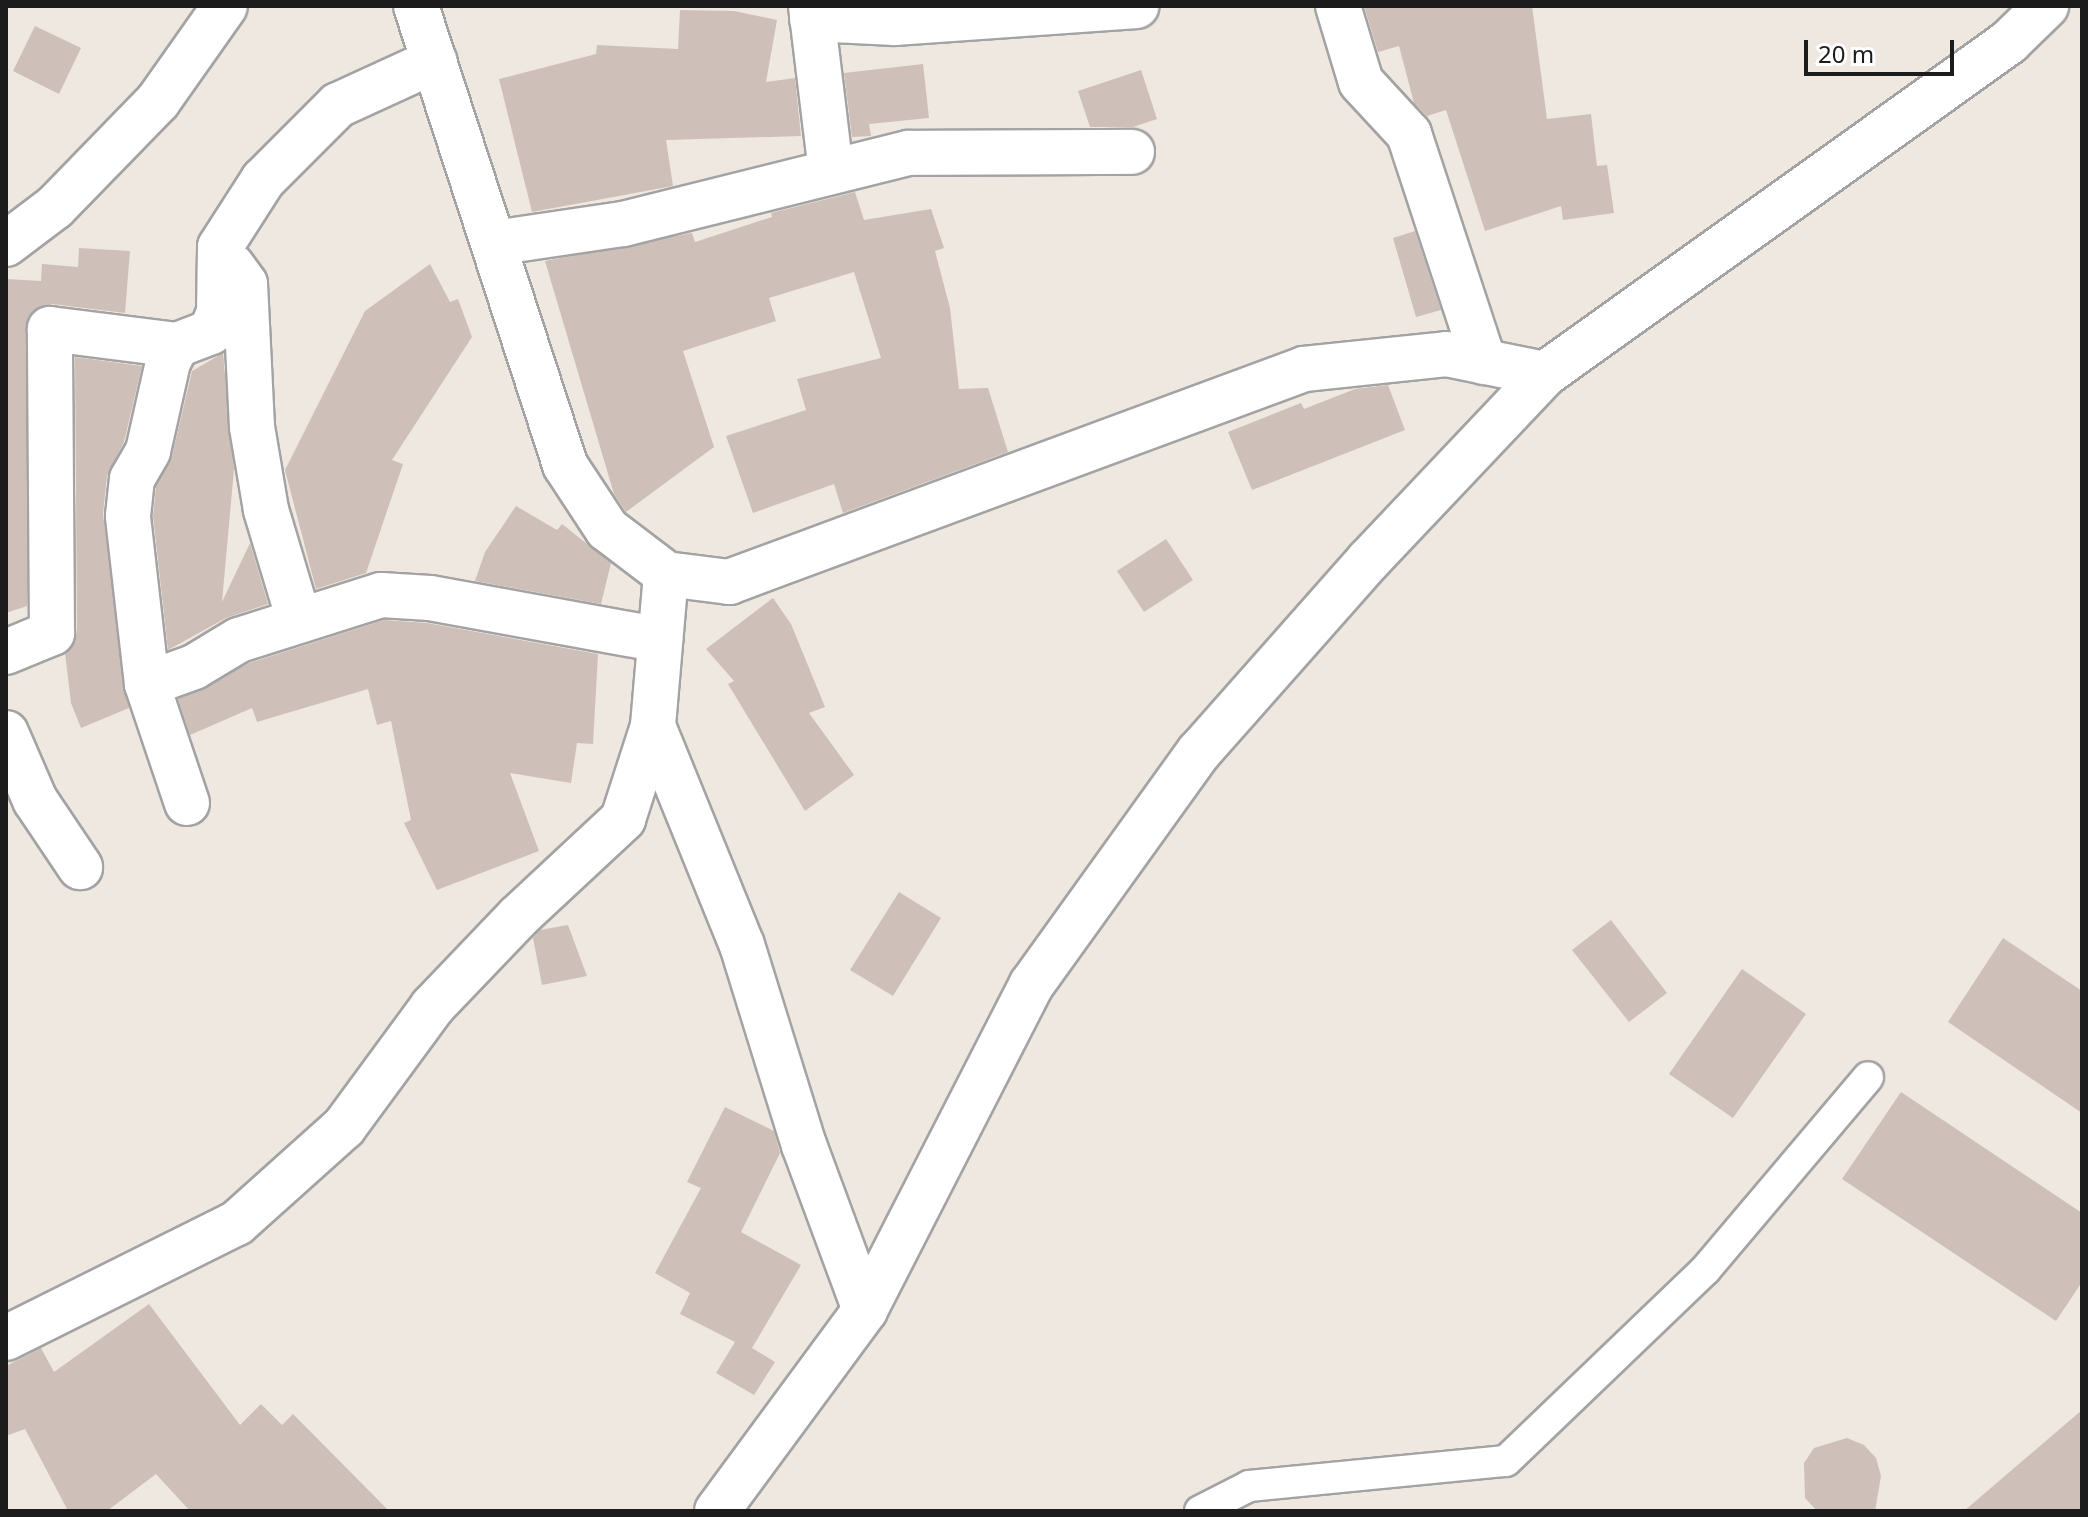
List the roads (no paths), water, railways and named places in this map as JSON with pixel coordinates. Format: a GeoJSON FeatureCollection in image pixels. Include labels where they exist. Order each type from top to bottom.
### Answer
{"type":"FeatureCollection","features":[{"type":"Feature","properties":{"kind":"street"},"geometry":{"type":"LineString","coordinates":[[6,244],[55,207],[158,101],[225,6]]}},
{"type":"Feature","properties":{"kind":"street"},"geometry":{"type":"LineString","coordinates":[[416,6],[565,465],[607,529],[666,574],[729,582],[1304,369],[1446,354],[1545,374]]}},
{"type":"Feature","properties":{"kind":"street"},"geometry":{"type":"LineString","coordinates":[[831,172],[812,12],[910,22],[1136,6]]}},
{"type":"Feature","properties":{"kind":"street"},"geometry":{"type":"LineString","coordinates":[[1338,6],[1361,82],[1409,134],[1484,362]]}},
{"type":"Feature","properties":{"kind":"street"},"geometry":{"type":"LineString","coordinates":[[717,1511],[865,1310],[1032,984],[1199,752],[1369,560],[1545,374],[2009,42],[2046,6]]}},
{"type":"Feature","properties":{"kind":"street"},"geometry":{"type":"LineString","coordinates":[[6,652],[52,633],[47,484],[50,329],[177,345],[211,332],[219,312],[220,247],[263,180],[338,105],[434,61]]}},
{"type":"Feature","properties":{"kind":"street"},"geometry":{"type":"LineString","coordinates":[[494,243],[623,224],[908,153],[1132,152]]}},
{"type":"Feature","properties":{"kind":"street"},"geometry":{"type":"LineString","coordinates":[[220,247],[245,284],[252,427],[266,510],[299,620]]}},
{"type":"Feature","properties":{"kind":"street"},"geometry":{"type":"LineString","coordinates":[[177,345],[156,401],[148,451],[132,479],[128,516],[147,684],[187,803]]}},
{"type":"Feature","properties":{"kind":"street"},"geometry":{"type":"LineString","coordinates":[[6,1338],[237,1223],[344,1127],[432,1007],[518,917],[623,819],[653,726],[666,574]]}},
{"type":"Feature","properties":{"kind":"street"},"geometry":{"type":"LineString","coordinates":[[147,684],[194,667],[239,640],[381,595],[430,598],[660,640]]}},
{"type":"Feature","properties":{"kind":"street"},"geometry":{"type":"LineString","coordinates":[[653,726],[742,945],[804,1145],[865,1310]]}},
{"type":"Feature","properties":{"kind":"street"},"geometry":{"type":"LineString","coordinates":[[6,733],[35,800],[80,867]]}},
{"type":"Feature","properties":{"kind":"lane"},"geometry":{"type":"LineString","coordinates":[[1200,1511],[1249,1486],[1506,1461],[1706,1269],[1868,1077]]}}]}
